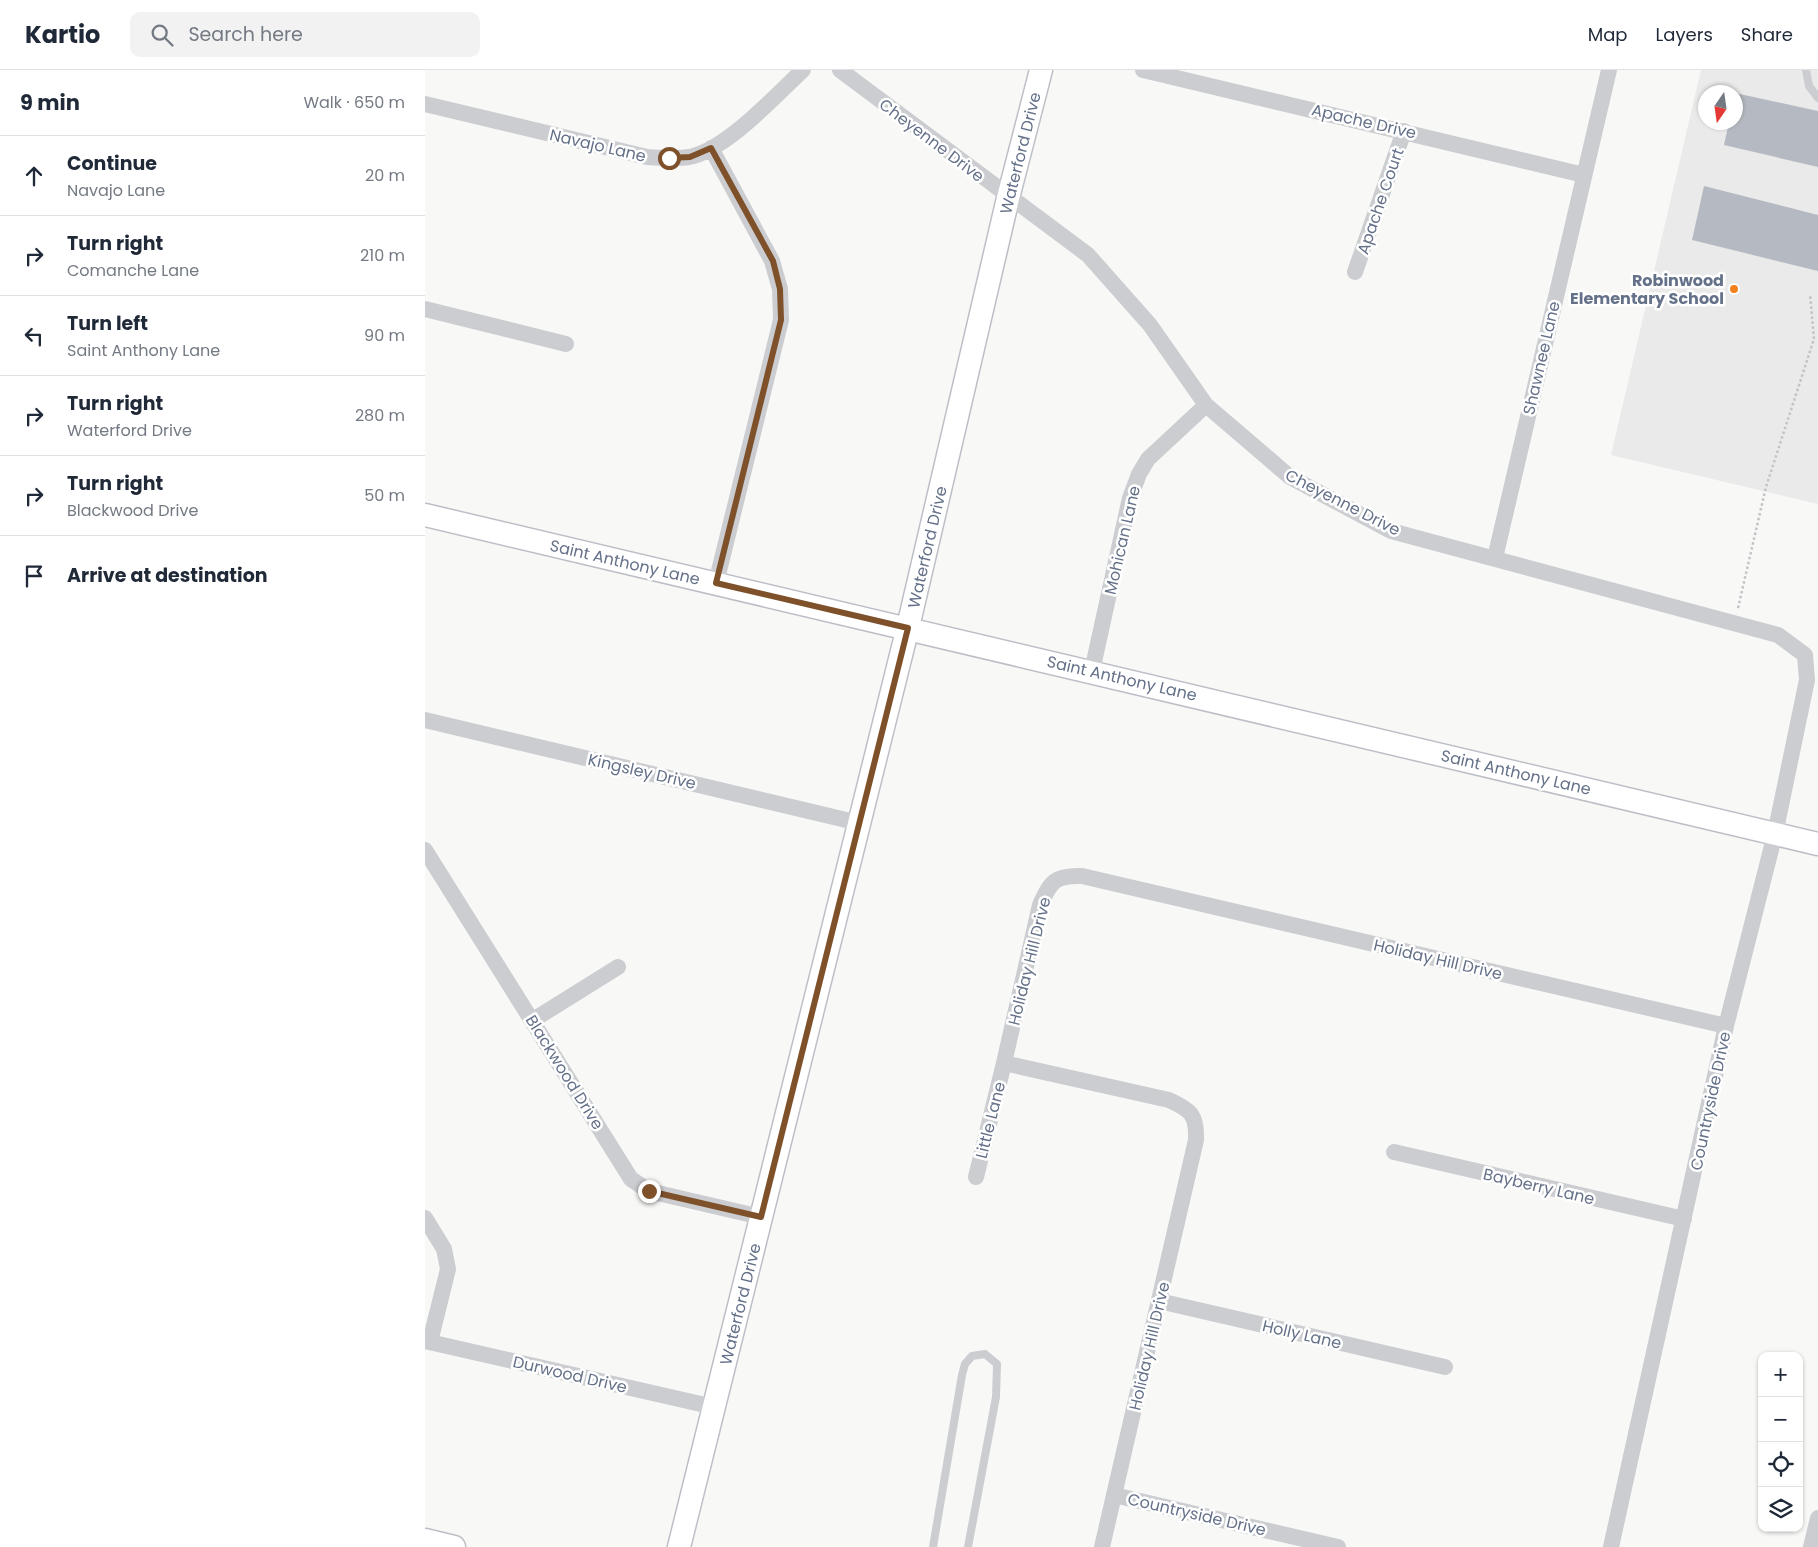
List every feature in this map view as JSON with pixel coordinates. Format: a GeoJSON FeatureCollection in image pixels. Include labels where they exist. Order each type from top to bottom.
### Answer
{"type":"FeatureCollection","features":[{"type":"Feature","properties":{"kind":"street","name":"Navajo Lane"},"geometry":{"type":"LineString","coordinates":[[425,104],[647,157],[690,157],[711,148],[727,138],[803,70]]}},
{"type":"Feature","properties":{"kind":"street","name":"Cheyenne Drive"},"geometry":{"type":"LineString","coordinates":[[840,70],[1009,198],[1088,255],[1150,325],[1206,405],[1289,478],[1391,531],[1735,622],[1778,635],[1805,655]]}},
{"type":"Feature","properties":{"kind":"street","name":"Waterford Drive"},"geometry":{"type":"LineString","coordinates":[[679,1547],[908,628],[1041,70]]}},
{"type":"Feature","properties":{"kind":"street","name":"Apache Drive"},"geometry":{"type":"LineString","coordinates":[[1143,70],[1404,130],[1584,175]]}},
{"type":"Feature","properties":{"kind":"street","name":"Shawnee Lane"},"geometry":{"type":"LineString","coordinates":[[1495,558],[1609,70]]}},
{"type":"Feature","properties":{"kind":"street","name":"Apache Court"},"geometry":{"type":"LineString","coordinates":[[1355,272],[1404,130]]}},
{"type":"Feature","properties":{"kind":"street"},"geometry":{"type":"LineString","coordinates":[[711,148],[773,261],[780,289],[781,320],[716,583]]}},
{"type":"Feature","properties":{"kind":"street"},"geometry":{"type":"LineString","coordinates":[[425,309],[566,344]]}},
{"type":"Feature","properties":{"kind":"street","name":"Mohican Lane"},"geometry":{"type":"LineString","coordinates":[[1092,671],[1130,498],[1139,474],[1147,459],[1206,405]]}},
{"type":"Feature","properties":{"kind":"street","name":"Saint Anthony Lane"},"geometry":{"type":"LineString","coordinates":[[425,515],[1818,844]]}},
{"type":"Feature","properties":{"kind":"street","name":"Countryside Drive"},"geometry":{"type":"LineString","coordinates":[[1611,1547],[1726,1026],[1775,834],[1807,680],[1805,655]]}},
{"type":"Feature","properties":{"kind":"street","name":"Kingsley Drive"},"geometry":{"type":"LineString","coordinates":[[425,720],[859,822]]}},
{"type":"Feature","properties":{"kind":"street","name":"Blackwood Drive"},"geometry":{"type":"LineString","coordinates":[[425,850],[631,1178],[649,1191],[761,1217]]}},
{"type":"Feature","properties":{"kind":"street","name":"Holiday Hill Drive"},"geometry":{"type":"LineString","coordinates":[[1102,1547],[1196,1140],[1196,1123],[1187,1109],[1169,1100],[1004,1063],[1041,905],[1050,884],[1064,875],[1082,876],[1726,1026]]}},
{"type":"Feature","properties":{"kind":"street"},"geometry":{"type":"LineString","coordinates":[[533,1020],[618,967]]}},
{"type":"Feature","properties":{"kind":"street","name":"Little Lane"},"geometry":{"type":"LineString","coordinates":[[976,1178],[1004,1063]]}},
{"type":"Feature","properties":{"kind":"street","name":"Bayberry Lane"},"geometry":{"type":"LineString","coordinates":[[1394,1152],[1684,1219]]}},
{"type":"Feature","properties":{"kind":"street"},"geometry":{"type":"LineString","coordinates":[[425,1218],[444,1249],[448,1268],[428,1341]]}},
{"type":"Feature","properties":{"kind":"street","name":"Holly Lane"},"geometry":{"type":"LineString","coordinates":[[1159,1301],[1445,1366]]}},
{"type":"Feature","properties":{"kind":"street","name":"Durwood Drive"},"geometry":{"type":"LineString","coordinates":[[428,1341],[714,1407]]}},
{"type":"Feature","properties":{"kind":"street","name":"Countryside Drive"},"geometry":{"type":"LineString","coordinates":[[1114,1495],[1338,1547]]}},
{"type":"Feature","properties":{"kind":"street"},"geometry":{"type":"LineString","coordinates":[[1811,1547],[1818,1518]]}},
{"type":"Feature","properties":{"kind":"street"},"geometry":{"type":"LineString","coordinates":[[425,1543],[454,1547]]}},
{"type":"Feature","properties":{"kind":"lane"},"geometry":{"type":"LineString","coordinates":[[1806,70],[1809,86],[1818,98]]}},
{"type":"Feature","properties":{"kind":"lane"},"geometry":{"type":"LineString","coordinates":[[933,1547],[961,1374],[965,1364],[972,1356],[985,1354],[997,1364],[997,1397],[969,1547]]}},
{"type":"Feature","properties":{"kind":"path"},"geometry":{"type":"LineString","coordinates":[[1735,622],[1766,487],[1814,339],[1810,294]]}},
{"type":"Feature","properties":{"kind":"shaded area","name":"Robinwood Elementary School"},"geometry":{"type":"Polygon","coordinates":[[[1701,70],[1818,70],[1818,504],[1611,455],[1701,70]]]}},
{"type":"Feature","properties":{"kind":"building"},"geometry":{"type":"Polygon","coordinates":[[[1743,95],[1818,111],[1818,167],[1724,145],[1727,130],[1743,130],[1743,95]]]}},
{"type":"Feature","properties":{"kind":"building"},"geometry":{"type":"Polygon","coordinates":[[[1704,186],[1818,215],[1818,271],[1692,240],[1704,186]]]}},
{"type":"Feature","properties":{"kind":"place","name":"Robinwood Elementary School"},"geometry":{"type":"Point","coordinates":[1734,289]}},
{"type":"Feature","properties":{"kind":"route"},"geometry":{"type":"LineString","coordinates":[[649,1191],[761,1217],[908,628],[716,583],[781,320],[780,289],[773,261],[711,148],[690,157],[669,158]]}}]}
